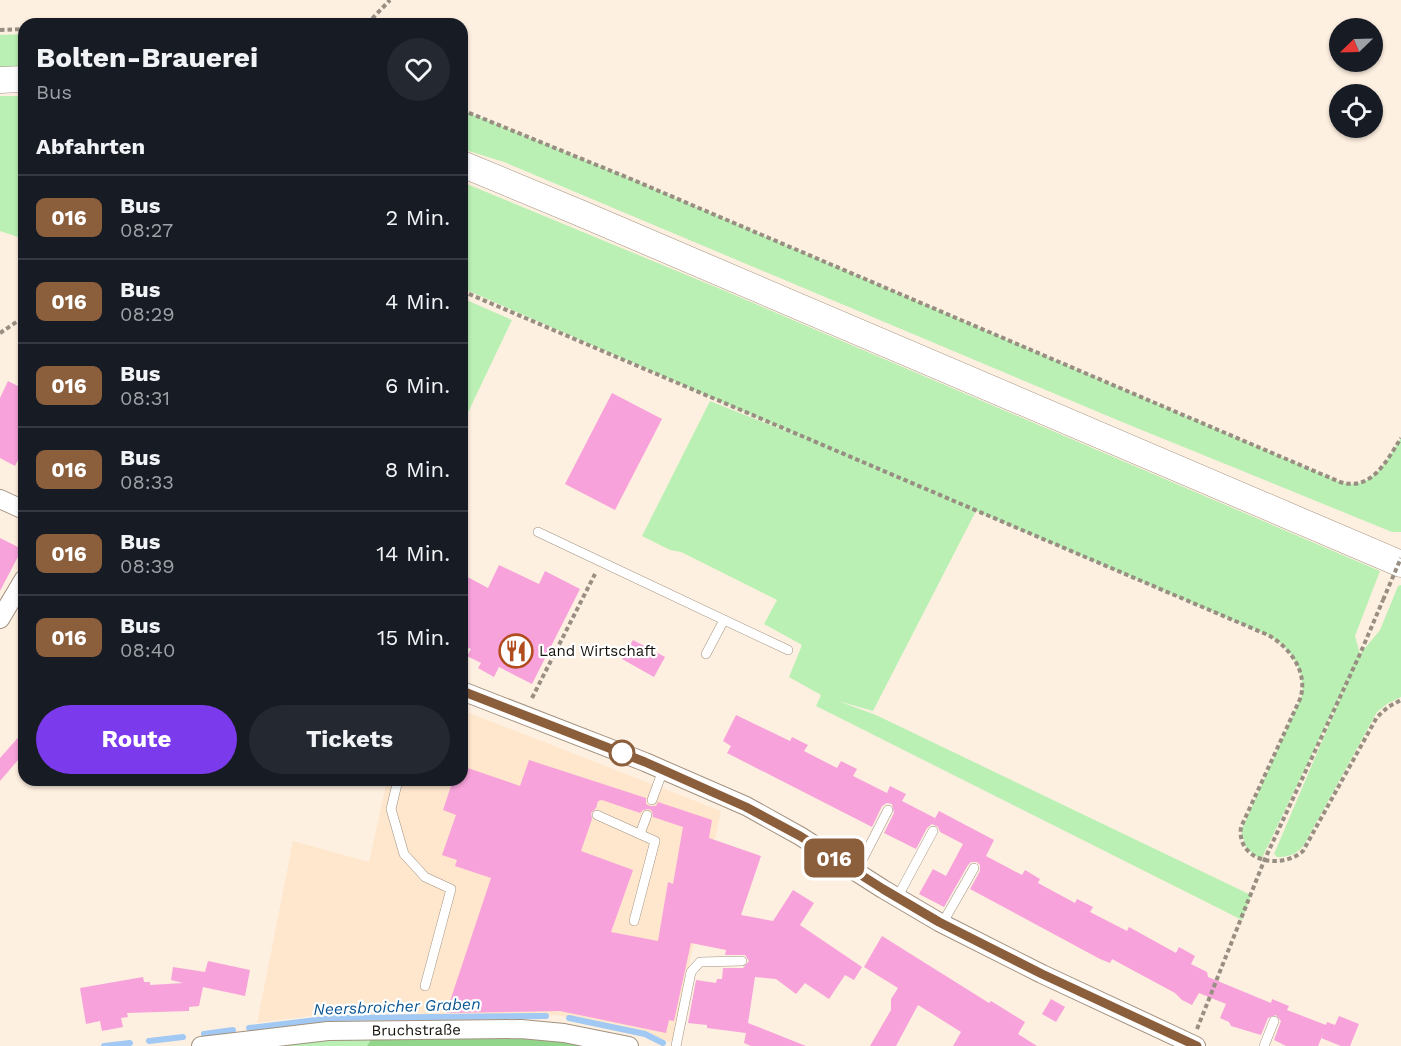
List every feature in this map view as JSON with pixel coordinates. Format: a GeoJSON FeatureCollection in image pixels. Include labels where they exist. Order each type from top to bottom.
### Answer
{"type":"FeatureCollection","features":[{"type":"Feature","properties":{"kind":"main road"},"geometry":{"type":"LineString","coordinates":[[0,80],[18,79]]}},
{"type":"Feature","properties":{"kind":"main road"},"geometry":{"type":"LineString","coordinates":[[468,167],[580,213],[1401,564]]}},
{"type":"Feature","properties":{"kind":"street"},"geometry":{"type":"LineString","coordinates":[[0,499],[18,507]]}},
{"type":"Feature","properties":{"kind":"street"},"geometry":{"type":"LineString","coordinates":[[0,619],[18,589]]}},
{"type":"Feature","properties":{"kind":"street"},"geometry":{"type":"LineString","coordinates":[[468,693],[663,770],[766,816],[942,924],[1193,1045]]}},
{"type":"Feature","properties":{"kind":"street","name":"Bruchstraße"},"geometry":{"type":"LineString","coordinates":[[201,1046],[328,1031],[521,1029],[564,1032],[629,1046]]}},
{"type":"Feature","properties":{"kind":"lane"},"geometry":{"type":"LineString","coordinates":[[538,532],[788,650]]}},
{"type":"Feature","properties":{"kind":"lane"},"geometry":{"type":"LineString","coordinates":[[706,654],[724,620]]}},
{"type":"Feature","properties":{"kind":"lane"},"geometry":{"type":"LineString","coordinates":[[652,800],[663,770]]}},
{"type":"Feature","properties":{"kind":"lane"},"geometry":{"type":"LineString","coordinates":[[397,786],[391,809],[404,854],[425,877],[451,889],[425,986]]}},
{"type":"Feature","properties":{"kind":"lane"},"geometry":{"type":"LineString","coordinates":[[856,872],[888,810]]}},
{"type":"Feature","properties":{"kind":"lane"},"geometry":{"type":"LineString","coordinates":[[597,815],[655,841],[634,921]]}},
{"type":"Feature","properties":{"kind":"lane"},"geometry":{"type":"LineString","coordinates":[[640,834],[647,815]]}},
{"type":"Feature","properties":{"kind":"lane"},"geometry":{"type":"LineString","coordinates":[[897,898],[933,831]]}},
{"type":"Feature","properties":{"kind":"lane"},"geometry":{"type":"LineString","coordinates":[[942,924],[974,868]]}},
{"type":"Feature","properties":{"kind":"lane"},"geometry":{"type":"LineString","coordinates":[[677,1045],[691,972],[700,962],[742,961]]}},
{"type":"Feature","properties":{"kind":"lane"},"geometry":{"type":"LineString","coordinates":[[1264,1046],[1274,1021]]}},
{"type":"Feature","properties":{"kind":"path"},"geometry":{"type":"LineString","coordinates":[[374,18],[390,0]]}},
{"type":"Feature","properties":{"kind":"path"},"geometry":{"type":"LineString","coordinates":[[0,30],[18,29]]}},
{"type":"Feature","properties":{"kind":"path"},"geometry":{"type":"LineString","coordinates":[[468,112],[631,179],[1340,482],[1353,484],[1372,478],[1401,438]]}},
{"type":"Feature","properties":{"kind":"path"},"geometry":{"type":"LineString","coordinates":[[468,294],[1268,635],[1282,645],[1297,664],[1302,695],[1241,831],[1246,848],[1254,856],[1264,861],[1289,860],[1303,851],[1377,717],[1388,707],[1401,700]]}},
{"type":"Feature","properties":{"kind":"path"},"geometry":{"type":"LineString","coordinates":[[0,333],[18,321]]}},
{"type":"Feature","properties":{"kind":"path"},"geometry":{"type":"LineString","coordinates":[[1193,1045],[1264,861],[1360,654],[1401,558]]}},
{"type":"Feature","properties":{"kind":"path"},"geometry":{"type":"LineString","coordinates":[[523,715],[601,561]]}},
{"type":"Feature","properties":{"kind":"shaded area"},"geometry":{"type":"Polygon","coordinates":[[[468,712],[721,811],[673,1043],[621,1025],[555,1015],[333,1013],[257,1023],[293,841],[369,862],[386,786],[468,786],[468,712]]]}},
{"type":"Feature","properties":{"kind":"green space"},"geometry":{"type":"Polygon","coordinates":[[[18,34],[18,69],[0,70],[0,35],[18,34]]]}},
{"type":"Feature","properties":{"kind":"green space"},"geometry":{"type":"Polygon","coordinates":[[[0,96],[18,96],[18,237],[0,231],[0,96]]]}},
{"type":"Feature","properties":{"kind":"green space"},"geometry":{"type":"Polygon","coordinates":[[[468,112],[631,179],[1340,482],[1351,484],[1370,478],[1384,464],[1401,438],[1401,532],[1392,532],[1122,422],[504,162],[468,151],[468,112]]]}},
{"type":"Feature","properties":{"kind":"green space"},"geometry":{"type":"Polygon","coordinates":[[[468,184],[723,290],[1380,571],[1355,636],[1360,654],[1380,630],[1398,586],[1401,585],[1401,697],[1377,712],[1304,845],[1289,856],[1277,857],[1274,854],[1351,673],[1261,860],[1246,848],[1241,831],[1302,695],[1301,676],[1289,652],[1268,635],[976,511],[873,711],[838,701],[876,715],[1251,895],[1242,920],[816,706],[821,695],[789,677],[802,645],[764,624],[777,600],[681,552],[670,550],[642,536],[710,401],[811,441],[468,291],[468,184]]]}},
{"type":"Feature","properties":{"kind":"green space"},"geometry":{"type":"Polygon","coordinates":[[[468,301],[512,320],[468,412],[468,301]]]}},
{"type":"Feature","properties":{"kind":"green space"},"geometry":{"type":"Polygon","coordinates":[[[373,1036],[367,1046],[251,1046],[373,1036]]]}},
{"type":"Feature","properties":{"kind":"green space"},"geometry":{"type":"Polygon","coordinates":[[[373,1036],[557,1037],[605,1046],[367,1046],[373,1036]]]}},
{"type":"Feature","properties":{"kind":"building"},"geometry":{"type":"Polygon","coordinates":[[[8,381],[18,386],[18,460],[15,466],[0,458],[0,398],[8,381]]]}},
{"type":"Feature","properties":{"kind":"building"},"geometry":{"type":"Polygon","coordinates":[[[612,393],[662,419],[615,510],[565,484],[612,393]]]}},
{"type":"Feature","properties":{"kind":"building"},"geometry":{"type":"Polygon","coordinates":[[[0,538],[18,547],[18,557],[0,591],[0,538]]]}},
{"type":"Feature","properties":{"kind":"building"},"geometry":{"type":"Polygon","coordinates":[[[499,565],[539,584],[545,571],[580,589],[532,684],[499,667],[494,677],[478,668],[481,663],[468,656],[471,649],[468,648],[468,577],[488,588],[499,565]]]}},
{"type":"Feature","properties":{"kind":"building"},"geometry":{"type":"Polygon","coordinates":[[[633,640],[665,657],[654,677],[622,659],[633,640]]]}},
{"type":"Feature","properties":{"kind":"building"},"geometry":{"type":"Polygon","coordinates":[[[736,715],[790,741],[792,737],[808,745],[804,751],[837,768],[841,761],[857,769],[853,776],[887,793],[890,786],[906,794],[902,801],[935,818],[933,822],[939,811],[994,840],[986,856],[1022,875],[1025,870],[1040,879],[1038,883],[1075,903],[1077,899],[1093,907],[1090,912],[1127,931],[1129,927],[1176,953],[1179,947],[1195,956],[1191,964],[1207,972],[1208,977],[1271,1003],[1272,999],[1289,1006],[1287,1010],[1326,1025],[1327,1022],[1335,1025],[1339,1016],[1359,1024],[1350,1046],[1341,1046],[1321,1038],[1318,1046],[1286,1046],[1274,1040],[1281,1021],[1276,1015],[1268,1018],[1261,1035],[1231,1026],[1229,1022],[1220,1018],[1226,1004],[1199,993],[1192,1005],[1175,993],[1112,959],[1110,963],[1100,959],[970,889],[980,871],[980,865],[977,862],[971,862],[968,865],[944,907],[919,894],[933,869],[946,876],[963,844],[940,832],[938,827],[932,824],[927,828],[916,849],[884,833],[894,813],[892,804],[887,803],[882,806],[872,827],[727,753],[731,746],[723,741],[736,715]]]}},
{"type":"Feature","properties":{"kind":"building"},"geometry":{"type":"Polygon","coordinates":[[[18,738],[18,760],[0,781],[0,758],[18,738]]]}},
{"type":"Feature","properties":{"kind":"building"},"geometry":{"type":"Polygon","coordinates":[[[529,760],[646,798],[646,804],[650,806],[656,806],[658,802],[712,820],[709,838],[761,856],[741,915],[773,921],[793,890],[814,903],[800,925],[862,967],[854,980],[845,975],[829,999],[805,983],[796,994],[776,979],[755,977],[748,1023],[806,1046],[751,1046],[744,1043],[746,1033],[688,1023],[696,980],[716,983],[717,979],[722,979],[723,968],[743,968],[749,961],[745,955],[725,955],[726,950],[691,943],[674,1021],[669,1020],[666,1033],[560,1011],[446,1013],[491,878],[455,866],[457,860],[442,855],[456,815],[443,810],[451,786],[468,786],[468,768],[520,786],[529,760]],[[602,800],[598,801],[591,813],[592,819],[581,851],[633,870],[611,932],[658,941],[668,882],[673,884],[683,827],[653,817],[649,809],[640,813],[602,800]]]}},
{"type":"Feature","properties":{"kind":"building"},"geometry":{"type":"Polygon","coordinates":[[[882,936],[989,1003],[991,1001],[1025,1022],[1018,1034],[1037,1046],[953,1046],[961,1032],[918,1005],[896,1046],[870,1046],[891,1010],[891,999],[898,988],[864,967],[882,936]]]}},
{"type":"Feature","properties":{"kind":"building"},"geometry":{"type":"Polygon","coordinates":[[[208,961],[250,970],[245,996],[203,987],[199,1006],[189,1007],[189,1011],[127,1013],[128,1017],[121,1018],[123,1027],[102,1031],[100,1021],[86,1024],[80,988],[143,977],[144,982],[150,982],[150,985],[183,983],[171,980],[173,967],[205,972],[208,961]]]}},
{"type":"Feature","properties":{"kind":"building"},"geometry":{"type":"Polygon","coordinates":[[[1051,999],[1065,1007],[1056,1022],[1042,1014],[1051,999]]]}},
{"type":"Feature","properties":{"kind":"waterway","name":"Neersbroicher Graben"},"geometry":{"type":"LineString","coordinates":[[249,1028],[333,1018],[546,1016]]}},
{"type":"Feature","properties":{"kind":"waterway","name":"Neersbroicher Graben"},"geometry":{"type":"LineString","coordinates":[[569,1018],[645,1034],[663,1043]]}},
{"type":"Feature","properties":{"kind":"waterway","name":"Neersbroicher Graben"},"geometry":{"type":"LineString","coordinates":[[204,1034],[233,1030]]}},
{"type":"Feature","properties":{"kind":"waterway","name":"Neersbroicher Graben"},"geometry":{"type":"LineString","coordinates":[[149,1041],[183,1037]]}},
{"type":"Feature","properties":{"kind":"waterway","name":"Neersbroicher Graben"},"geometry":{"type":"LineString","coordinates":[[104,1046],[130,1043]]}},
{"type":"Feature","properties":{"kind":"bus line","name":"016"},"geometry":{"type":"LineString","coordinates":[[468,693],[645,762],[766,816],[939,922],[1042,974],[1197,1046]]}},
{"type":"Feature","properties":{"kind":"place","name":"Land Wirtschaft"},"geometry":{"type":"Point","coordinates":[516,651]}}]}
